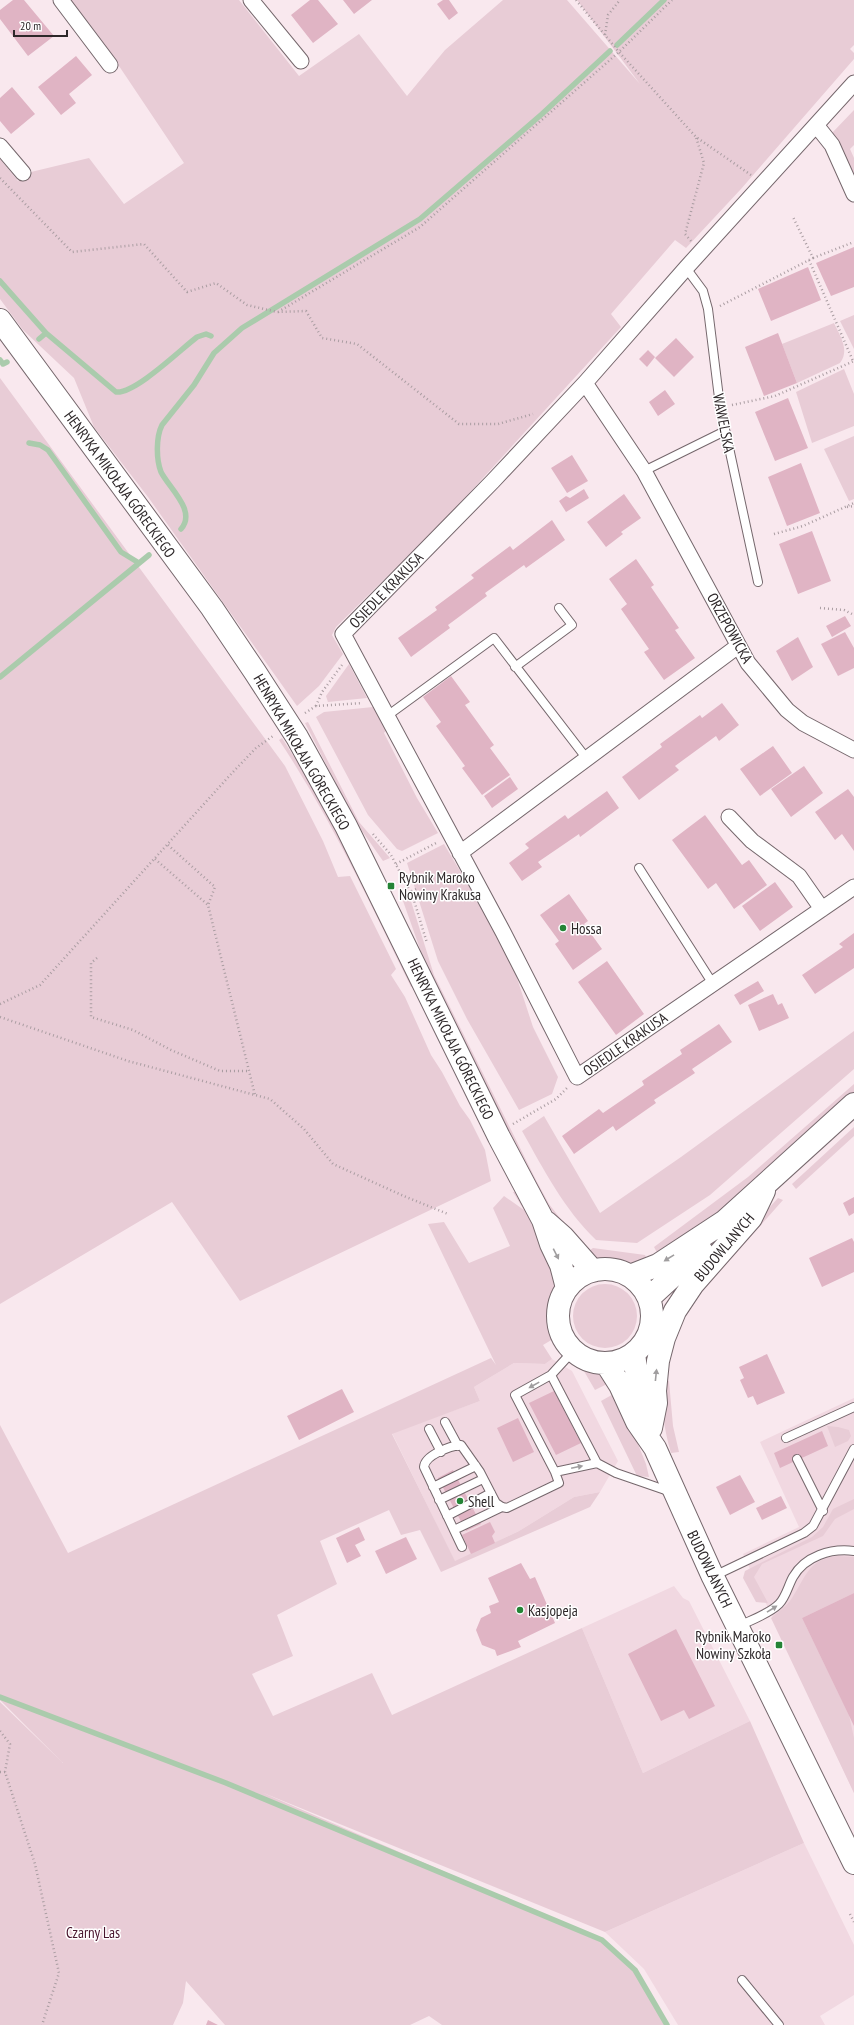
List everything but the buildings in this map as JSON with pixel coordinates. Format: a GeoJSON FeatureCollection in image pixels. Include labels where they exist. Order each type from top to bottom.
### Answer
{"type":"FeatureCollection","features":[{"type":"Feature","properties":{"kind":"main road","name":"HENRYKA MIKOŁAJA GÓRECKIEGO"},"geometry":{"type":"LineString","coordinates":[[0,320],[212,608],[297,737],[337,810],[508,1156],[544,1220],[551,1244],[561,1264],[567,1288]]}},
{"type":"Feature","properties":{"kind":"main road","name":"BUDOWLANYCH"},"geometry":{"type":"LineString","coordinates":[[630,1276],[658,1265],[725,1221],[854,1104]]}},
{"type":"Feature","properties":{"kind":"main road","name":"BUDOWLANYCH"},"geometry":{"type":"LineString","coordinates":[[653,1438],[658,1360],[664,1338],[675,1311],[693,1284],[751,1218],[769,1181]]}},
{"type":"Feature","properties":{"kind":"main road","name":"HENRYKA MIKOŁAJA GÓRECKIEGO"},"geometry":{"type":"LineString","coordinates":[[544,1220],[563,1237],[593,1270]]}},
{"type":"Feature","properties":{"kind":"main road"},"geometry":{"type":"LineString","coordinates":[[648,1298],[705,1247],[725,1221]]}},
{"type":"Feature","properties":{"kind":"main road"},"geometry":{"type":"LineString","coordinates":[[609,1269],[630,1276],[639,1283],[648,1298],[652,1310],[650,1328],[646,1339],[634,1353],[618,1361],[606,1363],[588,1360],[573,1351],[563,1337],[558,1320],[560,1303],[567,1288],[579,1277],[593,1270],[609,1269]]}},
{"type":"Feature","properties":{"kind":"main road"},"geometry":{"type":"LineString","coordinates":[[634,1353],[637,1378],[653,1438]]}},
{"type":"Feature","properties":{"kind":"main road","name":"BUDOWLANYCH"},"geometry":{"type":"LineString","coordinates":[[606,1363],[620,1385],[637,1422],[653,1438],[674,1493],[713,1577],[854,1863]]}},
{"type":"Feature","properties":{"kind":"street"},"geometry":{"type":"LineString","coordinates":[[61,0],[110,65]]}},
{"type":"Feature","properties":{"kind":"street"},"geometry":{"type":"LineString","coordinates":[[251,0],[300,61]]}},
{"type":"Feature","properties":{"kind":"street"},"geometry":{"type":"LineString","coordinates":[[644,471],[585,383],[700,252],[854,83]]}},
{"type":"Feature","properties":{"kind":"street"},"geometry":{"type":"LineString","coordinates":[[816,125],[832,145],[854,194]]}},
{"type":"Feature","properties":{"kind":"street"},"geometry":{"type":"LineString","coordinates":[[0,146],[24,173]]}},
{"type":"Feature","properties":{"kind":"street","name":"OSIEDLE KRAKUSA"},"geometry":{"type":"LineString","coordinates":[[585,383],[493,481],[343,634],[503,932],[577,1077],[854,887]]}},
{"type":"Feature","properties":{"kind":"street","name":"ORZEPOWICKA"},"geometry":{"type":"LineString","coordinates":[[644,471],[691,555],[738,646],[753,669],[787,710],[803,722],[854,750]]}},
{"type":"Feature","properties":{"kind":"street"},"geometry":{"type":"LineString","coordinates":[[460,853],[738,646]]}},
{"type":"Feature","properties":{"kind":"street"},"geometry":{"type":"LineString","coordinates":[[729,817],[752,841],[799,876],[822,909]]}},
{"type":"Feature","properties":{"kind":"lane","name":"WAWELSKA"},"geometry":{"type":"LineString","coordinates":[[686,268],[704,291],[708,309],[720,406],[758,582]]}},
{"type":"Feature","properties":{"kind":"lane"},"geometry":{"type":"LineString","coordinates":[[644,471],[725,431]]}},
{"type":"Feature","properties":{"kind":"lane"},"geometry":{"type":"LineString","coordinates":[[515,667],[572,625],[559,608]]}},
{"type":"Feature","properties":{"kind":"lane"},"geometry":{"type":"LineString","coordinates":[[386,716],[494,638],[587,759]]}},
{"type":"Feature","properties":{"kind":"lane"},"geometry":{"type":"LineString","coordinates":[[639,868],[713,984]]}},
{"type":"Feature","properties":{"kind":"lane"},"geometry":{"type":"LineString","coordinates":[[446,1422],[458,1446],[461,1446],[476,1466],[496,1503],[502,1507],[507,1508],[559,1483],[555,1472],[515,1395],[551,1375],[573,1351]]}},
{"type":"Feature","properties":{"kind":"lane"},"geometry":{"type":"LineString","coordinates":[[551,1375],[597,1463],[616,1473],[674,1493]]}},
{"type":"Feature","properties":{"kind":"lane"},"geometry":{"type":"LineString","coordinates":[[786,1438],[854,1407]]}},
{"type":"Feature","properties":{"kind":"lane"},"geometry":{"type":"LineString","coordinates":[[429,1429],[441,1452]]}},
{"type":"Feature","properties":{"kind":"lane"},"geometry":{"type":"LineString","coordinates":[[458,1446],[441,1452],[424,1462],[424,1467],[462,1547]]}},
{"type":"Feature","properties":{"kind":"lane"},"geometry":{"type":"LineString","coordinates":[[713,1577],[804,1533],[813,1526],[823,1511],[854,1448]]}},
{"type":"Feature","properties":{"kind":"lane"},"geometry":{"type":"LineString","coordinates":[[797,1459],[823,1511]]}},
{"type":"Feature","properties":{"kind":"lane"},"geometry":{"type":"LineString","coordinates":[[555,1472],[597,1463]]}},
{"type":"Feature","properties":{"kind":"lane"},"geometry":{"type":"LineString","coordinates":[[433,1487],[476,1466]]}},
{"type":"Feature","properties":{"kind":"lane"},"geometry":{"type":"LineString","coordinates":[[439,1500],[483,1478]]}},
{"type":"Feature","properties":{"kind":"lane"},"geometry":{"type":"LineString","coordinates":[[447,1516],[491,1493]]}},
{"type":"Feature","properties":{"kind":"lane"},"geometry":{"type":"LineString","coordinates":[[454,1530],[502,1507]]}},
{"type":"Feature","properties":{"kind":"lane"},"geometry":{"type":"LineString","coordinates":[[738,1626],[778,1606],[783,1600],[793,1577],[801,1567],[810,1560],[832,1551],[854,1551]]}},
{"type":"Feature","properties":{"kind":"lane"},"geometry":{"type":"LineString","coordinates":[[742,1980],[779,2025]]}},
{"type":"Feature","properties":{"kind":"path"},"geometry":{"type":"LineString","coordinates":[[576,0],[619,52],[696,137],[744,171],[764,182]]}},
{"type":"Feature","properties":{"kind":"path"},"geometry":{"type":"LineString","coordinates":[[605,35],[608,15],[620,0]]}},
{"type":"Feature","properties":{"kind":"path"},"geometry":{"type":"LineString","coordinates":[[277,312],[420,227],[619,52],[672,0]]}},
{"type":"Feature","properties":{"kind":"path"},"geometry":{"type":"LineString","coordinates":[[696,137],[704,163],[693,211],[685,234],[700,252]]}},
{"type":"Feature","properties":{"kind":"path"},"geometry":{"type":"LineString","coordinates":[[0,178],[72,252],[144,244],[187,292],[216,283],[247,305],[277,312],[306,311],[322,338],[358,344],[459,424],[498,424],[535,414]]}},
{"type":"Feature","properties":{"kind":"path"},"geometry":{"type":"LineString","coordinates":[[793,217],[813,258]]}},
{"type":"Feature","properties":{"kind":"path"},"geometry":{"type":"LineString","coordinates":[[708,309],[719,306],[813,258],[854,242]]}},
{"type":"Feature","properties":{"kind":"path"},"geometry":{"type":"LineString","coordinates":[[720,406],[775,396],[854,361],[809,260]]}},
{"type":"Feature","properties":{"kind":"path"},"geometry":{"type":"LineString","coordinates":[[774,534],[804,526],[842,508],[854,505]]}},
{"type":"Feature","properties":{"kind":"path"},"geometry":{"type":"LineString","coordinates":[[820,608],[844,610],[854,615]]}},
{"type":"Feature","properties":{"kind":"path"},"geometry":{"type":"LineString","coordinates":[[316,706],[322,692],[352,652]]}},
{"type":"Feature","properties":{"kind":"path"},"geometry":{"type":"LineString","coordinates":[[0,1004],[40,985],[223,784]]}},
{"type":"Feature","properties":{"kind":"path"},"geometry":{"type":"LineString","coordinates":[[396,864],[443,840]]}},
{"type":"Feature","properties":{"kind":"path"},"geometry":{"type":"LineString","coordinates":[[168,845],[215,887],[208,905],[255,1095]]}},
{"type":"Feature","properties":{"kind":"path"},"geometry":{"type":"LineString","coordinates":[[155,859],[208,905]]}},
{"type":"Feature","properties":{"kind":"path"},"geometry":{"type":"LineString","coordinates":[[408,893],[416,889]]}},
{"type":"Feature","properties":{"kind":"path"},"geometry":{"type":"LineString","coordinates":[[97,958],[91,963],[91,1017],[133,1030],[171,1050],[220,1071],[249,1071]]}},
{"type":"Feature","properties":{"kind":"path"},"geometry":{"type":"LineString","coordinates":[[0,1017],[128,1061],[270,1099],[298,1124],[333,1164],[406,1198],[448,1214]]}},
{"type":"Feature","properties":{"kind":"path"},"geometry":{"type":"LineString","coordinates":[[511,1125],[556,1099]]}},
{"type":"Feature","properties":{"kind":"path"},"geometry":{"type":"LineString","coordinates":[[0,1732],[10,1744],[6,1772],[35,1864],[59,1972],[42,2025]]}},
{"type":"Feature","properties":{"kind":"path"},"geometry":{"type":"LineString","coordinates":[[0,1772],[6,1772]]}},
{"type":"Feature","properties":{"kind":"path"},"geometry":{"type":"LineString","coordinates":[[850,1914],[854,1922]]}},
{"type":"Feature","properties":{"kind":"shaded area","name":"Shell"},"geometry":{"type":"Polygon","coordinates":[[[552,1359],[572,1371],[618,1461],[600,1492],[574,1497],[519,1531],[455,1562],[392,1433],[480,1401],[474,1387],[514,1363],[545,1364],[552,1359]]]}},
{"type":"Feature","properties":{"kind":"shaded area"},"geometry":{"type":"Polygon","coordinates":[[[854,1398],[854,1793],[743,1554],[799,1527],[760,1442],[854,1398]]]}},
{"type":"Feature","properties":{"kind":"shaded area"},"geometry":{"type":"Polygon","coordinates":[[[674,1586],[683,1598],[689,1601],[750,1721],[643,1773],[582,1628],[674,1586]]]}},
{"type":"Feature","properties":{"kind":"shaded area"},"geometry":{"type":"Polygon","coordinates":[[[804,1843],[854,1945],[854,1995],[820,2016],[825,2025],[678,2025],[644,1969],[605,1932],[804,1843]]]}},
{"type":"Feature","properties":{"kind":"green space"},"geometry":{"type":"Polygon","coordinates":[[[70,0],[239,0],[299,76],[359,34],[407,96],[445,50],[503,0],[567,0],[640,84],[577,0],[854,0],[854,45],[850,49],[854,53],[854,59],[741,189],[686,248],[675,240],[611,314],[621,327],[450,514],[336,627],[332,635],[343,654],[319,686],[297,706],[148,497],[94,427],[74,378],[23,330],[0,299],[0,159],[18,181],[31,172],[89,158],[124,204],[184,163],[117,63],[70,0]]]}},
{"type":"Feature","properties":{"kind":"green space"},"geometry":{"type":"Polygon","coordinates":[[[854,110],[854,145],[850,149],[854,158],[854,181],[833,139],[832,133],[854,110]]]}},
{"type":"Feature","properties":{"kind":"green space"},"geometry":{"type":"Polygon","coordinates":[[[854,315],[854,349],[840,321],[854,315]]]}},
{"type":"Feature","properties":{"kind":"green space"},"geometry":{"type":"Polygon","coordinates":[[[834,323],[844,348],[843,358],[840,363],[797,383],[782,344],[834,323]]]}},
{"type":"Feature","properties":{"kind":"green space"},"geometry":{"type":"Polygon","coordinates":[[[844,369],[854,394],[854,426],[812,443],[796,392],[844,369]]]}},
{"type":"Feature","properties":{"kind":"green space"},"geometry":{"type":"Polygon","coordinates":[[[0,378],[285,766],[323,841],[338,877],[350,876],[396,969],[391,975],[405,997],[431,1055],[460,1106],[470,1120],[485,1150],[491,1181],[240,1301],[172,1202],[0,1304],[0,378]]]}},
{"type":"Feature","properties":{"kind":"green space"},"geometry":{"type":"Polygon","coordinates":[[[854,436],[854,499],[849,501],[824,449],[854,436]]]}},
{"type":"Feature","properties":{"kind":"green space"},"geometry":{"type":"Polygon","coordinates":[[[349,664],[367,698],[328,702],[326,696],[349,664]]]}},
{"type":"Feature","properties":{"kind":"green space"},"geometry":{"type":"Polygon","coordinates":[[[373,707],[387,729],[384,733],[417,798],[438,833],[402,851],[397,849],[368,815],[316,717],[324,712],[373,707]]]}},
{"type":"Feature","properties":{"kind":"green space"},"geometry":{"type":"Polygon","coordinates":[[[308,722],[359,822],[390,858],[383,861],[355,821],[305,723],[308,722]]]}},
{"type":"Feature","properties":{"kind":"green space"},"geometry":{"type":"Polygon","coordinates":[[[282,738],[324,804],[415,986],[411,987],[333,830],[279,740],[282,738]]]}},
{"type":"Feature","properties":{"kind":"green space"},"geometry":{"type":"Polygon","coordinates":[[[444,844],[495,930],[516,975],[533,1027],[558,1077],[552,1094],[519,1110],[467,1019],[438,961],[407,863],[444,844]]]}},
{"type":"Feature","properties":{"kind":"green space"},"geometry":{"type":"Polygon","coordinates":[[[410,898],[434,975],[536,1180],[549,1204],[577,1240],[546,1204],[425,963],[403,901],[410,898]]]}},
{"type":"Feature","properties":{"kind":"green space"},"geometry":{"type":"Polygon","coordinates":[[[854,1031],[854,1069],[710,1195],[637,1243],[596,1240],[564,1202],[522,1131],[544,1116],[600,1213],[681,1157],[854,1031]]]}},
{"type":"Feature","properties":{"kind":"green space"},"geometry":{"type":"Polygon","coordinates":[[[854,1084],[854,1093],[730,1204],[660,1258],[654,1247],[748,1177],[854,1084]]]}},
{"type":"Feature","properties":{"kind":"green space"},"geometry":{"type":"Polygon","coordinates":[[[854,1127],[854,1136],[796,1189],[792,1184],[854,1127]]]}},
{"type":"Feature","properties":{"kind":"green space","name":"Czarny Las"},"geometry":{"type":"Polygon","coordinates":[[[513,1192],[517,1192],[535,1224],[557,1288],[552,1315],[555,1344],[553,1339],[543,1345],[552,1359],[545,1364],[514,1363],[474,1387],[480,1401],[392,1434],[455,1561],[519,1531],[574,1497],[600,1492],[590,1507],[441,1572],[420,1530],[401,1535],[389,1510],[320,1541],[337,1584],[277,1615],[293,1656],[252,1674],[273,1716],[372,1673],[392,1715],[582,1628],[643,1773],[750,1721],[804,1843],[605,1932],[261,1792],[602,1940],[635,1970],[665,2025],[442,2025],[429,2016],[410,2025],[225,2025],[186,1981],[183,2003],[173,2025],[0,2025],[0,1702],[63,1763],[0,1700],[0,1425],[68,1553],[491,1358],[496,1365],[428,1224],[444,1222],[469,1263],[510,1246],[493,1208],[504,1196],[524,1210],[513,1192]]]}},
{"type":"Feature","properties":{"kind":"green space"},"geometry":{"type":"Polygon","coordinates":[[[778,1198],[783,1200],[695,1300],[703,1281],[778,1198]]]}},
{"type":"Feature","properties":{"kind":"green space"},"geometry":{"type":"Polygon","coordinates":[[[593,1248],[645,1255],[649,1263],[624,1265],[609,1263],[586,1253],[593,1248]]]}},
{"type":"Feature","properties":{"kind":"green space"},"geometry":{"type":"Polygon","coordinates":[[[599,1284],[611,1284],[628,1293],[635,1304],[637,1316],[635,1328],[628,1339],[611,1348],[599,1348],[587,1343],[578,1334],[573,1322],[573,1310],[578,1298],[587,1289],[599,1284]]]}},
{"type":"Feature","properties":{"kind":"green space"},"geometry":{"type":"Polygon","coordinates":[[[584,1364],[601,1372],[611,1382],[595,1390],[581,1366],[584,1364]]]}},
{"type":"Feature","properties":{"kind":"green space"},"geometry":{"type":"Polygon","coordinates":[[[661,1379],[669,1381],[673,1426],[679,1452],[671,1453],[668,1443],[663,1416],[661,1379]]]}},
{"type":"Feature","properties":{"kind":"green space"},"geometry":{"type":"Polygon","coordinates":[[[617,1392],[646,1464],[649,1477],[637,1476],[601,1401],[617,1392]]]}},
{"type":"Feature","properties":{"kind":"green space"},"geometry":{"type":"Polygon","coordinates":[[[827,1426],[849,1430],[851,1436],[848,1441],[835,1447],[827,1426]]]}},
{"type":"Feature","properties":{"kind":"green space"},"geometry":{"type":"Polygon","coordinates":[[[854,1499],[854,1509],[835,1519],[823,1536],[762,1564],[754,1577],[768,1603],[756,1602],[743,1578],[745,1571],[812,1537],[823,1527],[833,1509],[854,1499]]]}},
{"type":"Feature","properties":{"kind":"green space"},"geometry":{"type":"Polygon","coordinates":[[[838,1556],[854,1557],[854,1593],[802,1618],[849,1715],[854,1738],[854,1793],[771,1618],[790,1601],[809,1570],[814,1565],[828,1558],[838,1556]]]}},
{"type":"Feature","properties":{"kind":"waterway"},"geometry":{"type":"LineString","coordinates":[[617,45],[664,0]]}},
{"type":"Feature","properties":{"kind":"waterway"},"geometry":{"type":"LineString","coordinates":[[181,529],[185,522],[186,515],[184,507],[159,467],[158,442],[160,430],[162,425],[194,385],[214,353],[242,328],[420,219],[542,114],[610,51]]}},
{"type":"Feature","properties":{"kind":"waterway"},"geometry":{"type":"LineString","coordinates":[[0,281],[46,333],[116,392],[124,391],[145,379],[197,337],[206,334],[211,336]]}},
{"type":"Feature","properties":{"kind":"waterway"},"geometry":{"type":"LineString","coordinates":[[39,339],[46,333]]}},
{"type":"Feature","properties":{"kind":"waterway"},"geometry":{"type":"LineString","coordinates":[[0,360],[3,364],[7,362]]}},
{"type":"Feature","properties":{"kind":"waterway"},"geometry":{"type":"LineString","coordinates":[[29,443],[40,445],[48,450],[121,552],[139,563]]}},
{"type":"Feature","properties":{"kind":"waterway"},"geometry":{"type":"LineString","coordinates":[[0,677],[149,555]]}},
{"type":"Feature","properties":{"kind":"waterway"},"geometry":{"type":"LineString","coordinates":[[0,1697],[226,1783],[602,1940],[635,1970],[667,2025]]}},
{"type":"Feature","properties":{"kind":"place","name":"Rybnik Maroko Nowiny Krakusa"},"geometry":{"type":"Point","coordinates":[391,886]}},
{"type":"Feature","properties":{"kind":"place","name":"Hossa"},"geometry":{"type":"Point","coordinates":[563,928]}},
{"type":"Feature","properties":{"kind":"place","name":"Shell"},"geometry":{"type":"Point","coordinates":[460,1501]}},
{"type":"Feature","properties":{"kind":"place","name":"Kasjopeja"},"geometry":{"type":"Point","coordinates":[520,1610]}},
{"type":"Feature","properties":{"kind":"place","name":"Rybnik Maroko Nowiny Szkoła"},"geometry":{"type":"Point","coordinates":[779,1645]}}]}
